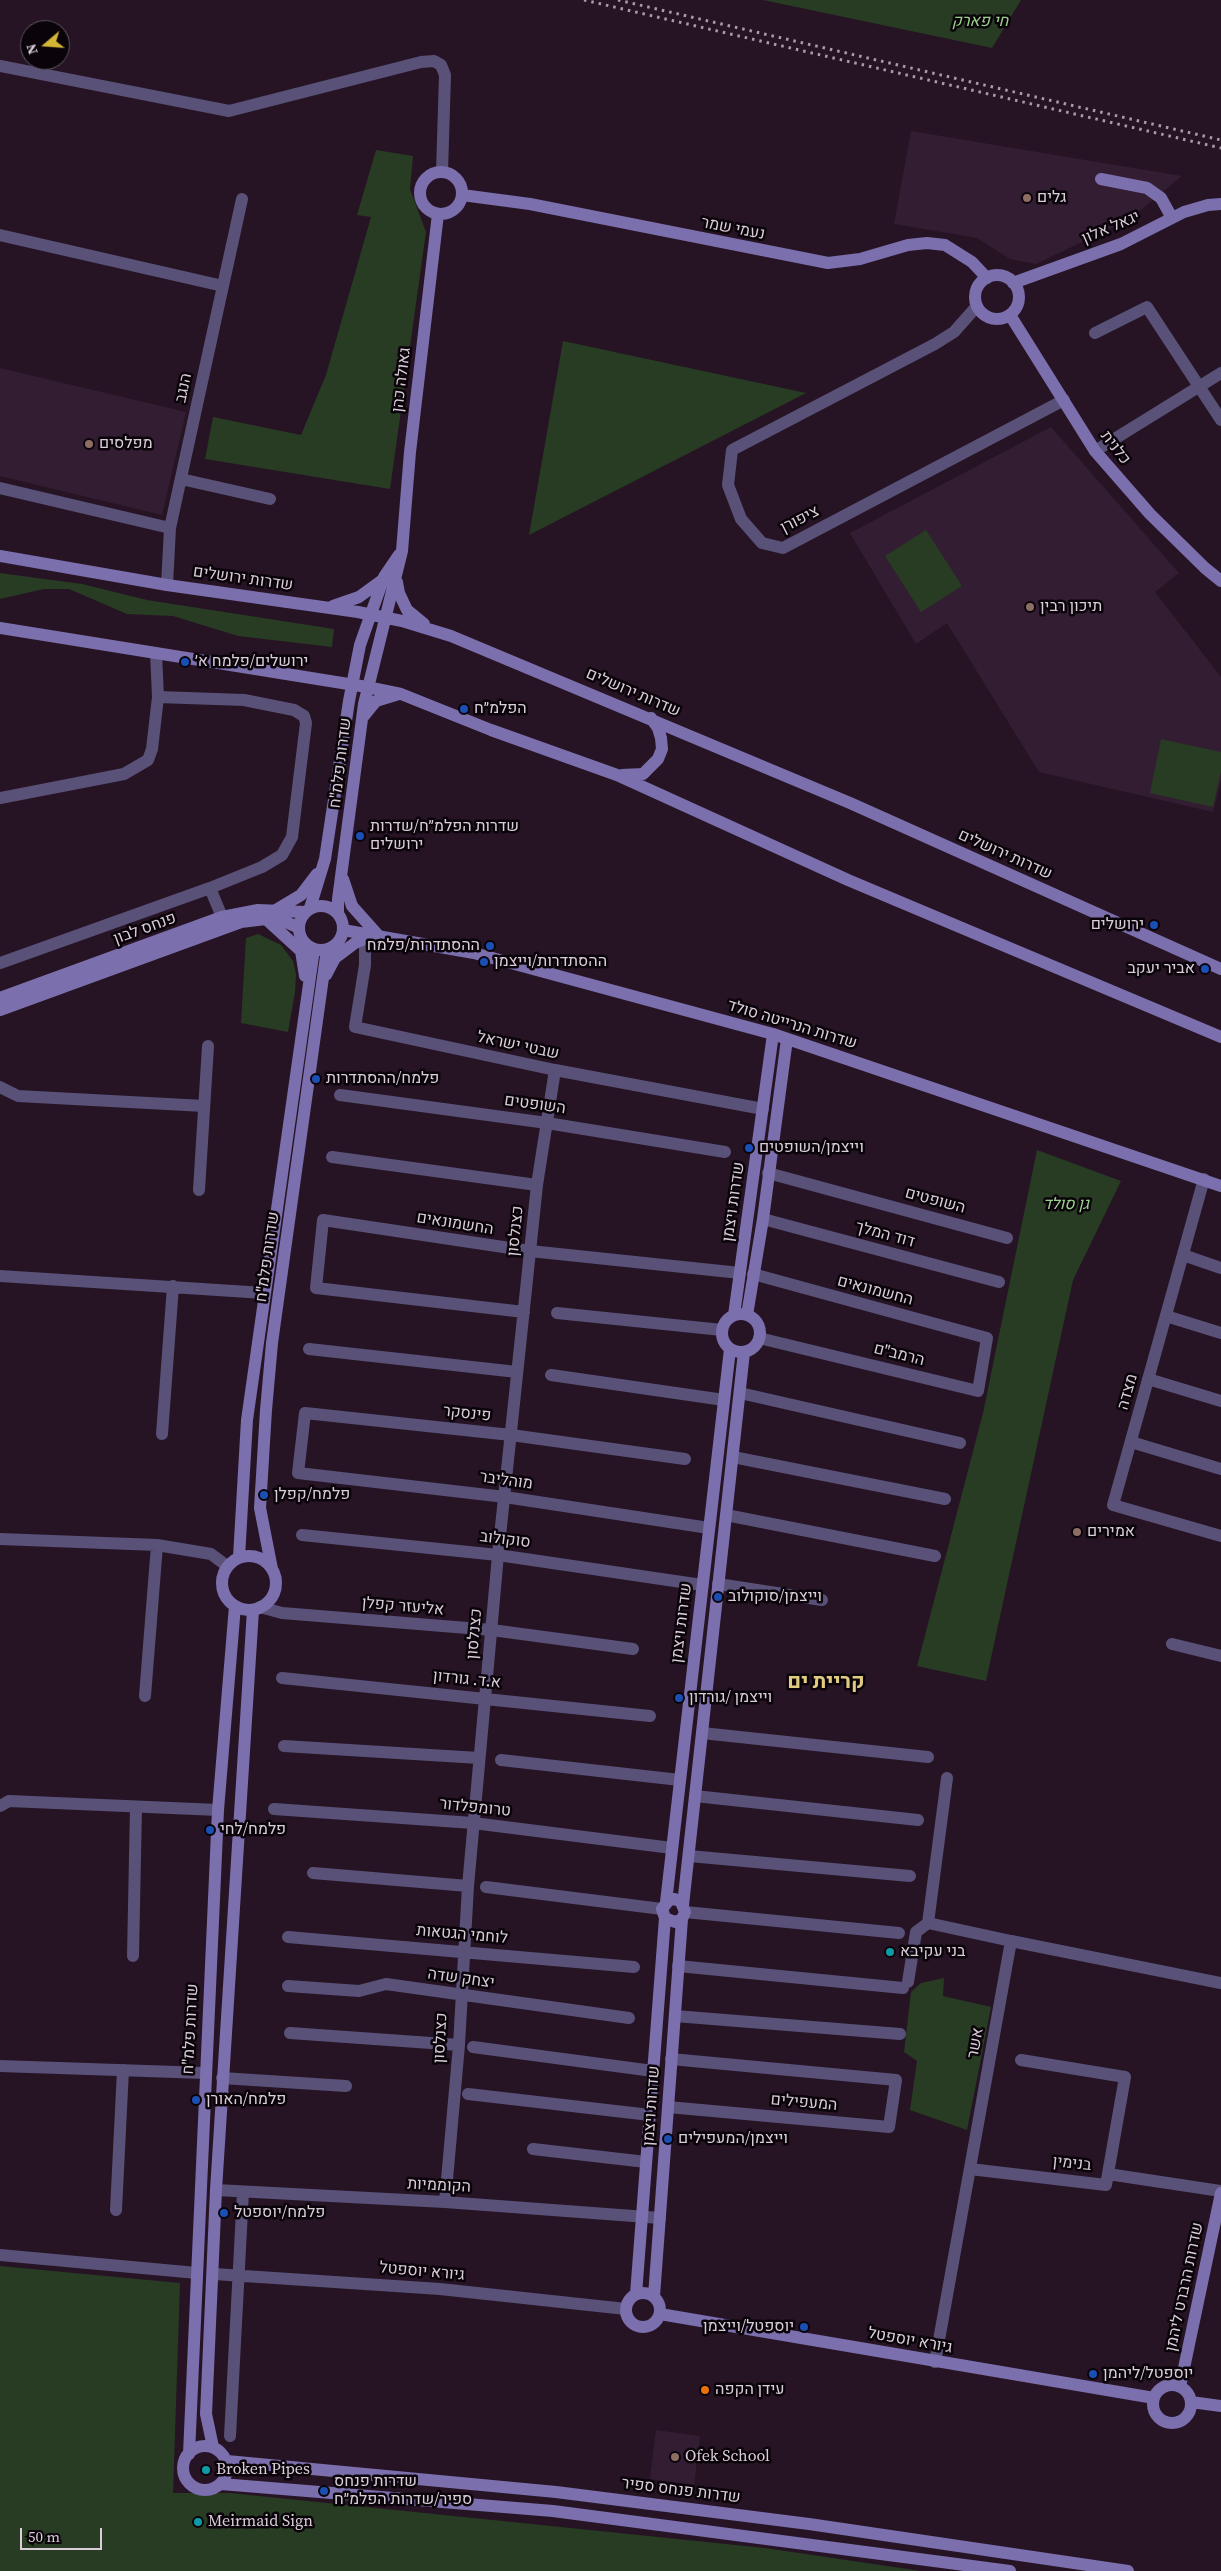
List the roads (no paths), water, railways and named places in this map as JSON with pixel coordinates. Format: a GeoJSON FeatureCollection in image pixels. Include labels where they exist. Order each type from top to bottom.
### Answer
{"type":"FeatureCollection","features":[{"type":"Feature","properties":{"kind":"street"},"geometry":{"type":"LineString","coordinates":[[0,66],[229,111],[421,62],[434,61],[441,65],[445,75],[442,172]]}},
{"type":"Feature","properties":{"kind":"street"},"geometry":{"type":"LineString","coordinates":[[442,172],[454,177],[461,188],[462,195],[456,207],[445,214],[438,214],[426,208],[420,195],[428,176],[442,172]]}},
{"type":"Feature","properties":{"kind":"street"},"geometry":{"type":"LineString","coordinates":[[1101,179],[1147,188],[1161,198],[1172,218]]}},
{"type":"Feature","properties":{"kind":"street","name":"נעמי שמר"},"geometry":{"type":"LineString","coordinates":[[462,195],[530,204],[828,263],[860,259],[908,245],[927,243],[944,245],[972,262],[987,278]]}},
{"type":"Feature","properties":{"kind":"street","name":"הנגב"},"geometry":{"type":"LineString","coordinates":[[167,585],[170,528],[242,199]]}},
{"type":"Feature","properties":{"kind":"street","name":"יגאל אלון"},"geometry":{"type":"LineString","coordinates":[[1014,283],[1121,244],[1172,218],[1208,205],[1221,204]]}},
{"type":"Feature","properties":{"kind":"street","name":"גאולה כהן"},"geometry":{"type":"LineString","coordinates":[[352,684],[360,645],[371,615],[402,551],[410,452],[438,214]]}},
{"type":"Feature","properties":{"kind":"street"},"geometry":{"type":"LineString","coordinates":[[0,235],[223,286]]}},
{"type":"Feature","properties":{"kind":"street"},"geometry":{"type":"LineString","coordinates":[[1001,276],[1014,283],[1019,296],[1018,304],[1010,315],[1003,318],[990,318],[983,314],[977,306],[975,295],[977,288],[987,278],[1001,276]]}},
{"type":"Feature","properties":{"kind":"street","name":"ציפורן"},"geometry":{"type":"LineString","coordinates":[[977,306],[954,332],[935,344],[732,450],[728,484],[741,520],[762,543],[783,548],[1064,400]]}},
{"type":"Feature","properties":{"kind":"street"},"geometry":{"type":"LineString","coordinates":[[1095,333],[1147,307],[1221,420]]}},
{"type":"Feature","properties":{"kind":"street","name":"כלנית"},"geometry":{"type":"LineString","coordinates":[[1010,315],[1094,451],[1150,514],[1204,568],[1221,581]]}},
{"type":"Feature","properties":{"kind":"street"},"geometry":{"type":"LineString","coordinates":[[1094,451],[1221,373]]}},
{"type":"Feature","properties":{"kind":"street"},"geometry":{"type":"LineString","coordinates":[[181,479],[270,499]]}},
{"type":"Feature","properties":{"kind":"street"},"geometry":{"type":"LineString","coordinates":[[0,488],[170,528]]}},
{"type":"Feature","properties":{"kind":"street","name":"שדרות ירושלים"},"geometry":{"type":"LineString","coordinates":[[0,556],[167,585],[328,607],[430,629],[473,644],[850,803],[1221,969]]}},
{"type":"Feature","properties":{"kind":"street"},"geometry":{"type":"LineString","coordinates":[[328,607],[359,598],[390,577],[407,610],[430,629]]}},
{"type":"Feature","properties":{"kind":"street","name":"גאולה כהן"},"geometry":{"type":"LineString","coordinates":[[386,618],[390,577]]}},
{"type":"Feature","properties":{"kind":"street","name":"שדרות פלמ\"ח"},"geometry":{"type":"LineString","coordinates":[[338,913],[368,687],[386,618]]}},
{"type":"Feature","properties":{"kind":"street"},"geometry":{"type":"LineString","coordinates":[[0,628],[352,684],[401,694],[491,730],[617,775],[848,880],[1221,1037]]}},
{"type":"Feature","properties":{"kind":"street"},"geometry":{"type":"LineString","coordinates":[[0,798],[124,774],[136,769],[148,760],[152,749],[158,697],[156,653]]}},
{"type":"Feature","properties":{"kind":"street","name":"שדרות פלמ\"ח"},"geometry":{"type":"LineString","coordinates":[[308,910],[324,859],[352,684]]}},
{"type":"Feature","properties":{"kind":"street"},"geometry":{"type":"LineString","coordinates":[[363,718],[376,701],[401,694]]}},
{"type":"Feature","properties":{"kind":"street"},"geometry":{"type":"LineString","coordinates":[[0,963],[210,888],[262,867],[282,855],[292,837],[306,723],[304,716],[294,710],[244,700],[158,697]]}},
{"type":"Feature","properties":{"kind":"street"},"geometry":{"type":"LineString","coordinates":[[617,775],[643,774],[658,759],[662,749],[661,738],[658,728],[651,718]]}},
{"type":"Feature","properties":{"kind":"street"},"geometry":{"type":"LineString","coordinates":[[276,910],[301,896],[324,859]]}},
{"type":"Feature","properties":{"kind":"street"},"geometry":{"type":"LineString","coordinates":[[320,986],[335,958],[356,943],[371,936],[352,906],[342,873]]}},
{"type":"Feature","properties":{"kind":"street"},"geometry":{"type":"LineString","coordinates":[[210,888],[222,918]]}},
{"type":"Feature","properties":{"kind":"street"},"geometry":{"type":"LineString","coordinates":[[322,905],[338,913],[344,930],[338,942],[327,949],[314,948],[302,939],[299,928],[308,910],[322,905]]}},
{"type":"Feature","properties":{"kind":"street","name":"פנחס לבון"},"geometry":{"type":"LineString","coordinates":[[0,998],[222,918],[258,910],[308,910]]}},
{"type":"Feature","properties":{"kind":"street"},"geometry":{"type":"LineString","coordinates":[[266,920],[301,951],[305,975],[303,1012]]}},
{"type":"Feature","properties":{"kind":"street","name":"פנחס לבון"},"geometry":{"type":"LineString","coordinates":[[0,1010],[240,922],[284,921],[299,928]]}},
{"type":"Feature","properties":{"kind":"street","name":"שדרות הנרייטה סולד"},"geometry":{"type":"LineString","coordinates":[[344,930],[474,953],[787,1038],[1221,1186]]}},
{"type":"Feature","properties":{"kind":"street","name":"שבטי ישראל"},"geometry":{"type":"LineString","coordinates":[[371,936],[354,1027],[555,1070],[763,1109]]}},
{"type":"Feature","properties":{"kind":"street","name":"שדרות פלמ\"ח"},"geometry":{"type":"LineString","coordinates":[[239,1557],[247,1420],[303,1012],[314,948]]}},
{"type":"Feature","properties":{"kind":"street","name":"שדרות פלמ\"ח"},"geometry":{"type":"LineString","coordinates":[[272,1569],[260,1508],[266,1410],[274,1334],[320,986],[327,949]]}},
{"type":"Feature","properties":{"kind":"street","name":"שדרות ויצמן"},"geometry":{"type":"LineString","coordinates":[[741,1315],[740,1273],[773,1034]]}},
{"type":"Feature","properties":{"kind":"street","name":"שדרות ויצמן"},"geometry":{"type":"LineString","coordinates":[[741,1315],[753,1274],[763,1219],[787,1038]]}},
{"type":"Feature","properties":{"kind":"street"},"geometry":{"type":"LineString","coordinates":[[199,1190],[208,1046]]}},
{"type":"Feature","properties":{"kind":"street","name":"כצנלסון"},"geometry":{"type":"LineString","coordinates":[[444,2202],[459,2046],[460,1996],[468,1886],[498,1555],[537,1185],[555,1070]]}},
{"type":"Feature","properties":{"kind":"street"},"geometry":{"type":"LineString","coordinates":[[0,1087],[18,1096],[204,1106]]}},
{"type":"Feature","properties":{"kind":"street","name":"השופטים"},"geometry":{"type":"LineString","coordinates":[[340,1095],[547,1123],[725,1152]]}},
{"type":"Feature","properties":{"kind":"street"},"geometry":{"type":"LineString","coordinates":[[332,1157],[537,1185]]}},
{"type":"Feature","properties":{"kind":"street","name":"השופטים"},"geometry":{"type":"LineString","coordinates":[[768,1173],[1007,1238]]}},
{"type":"Feature","properties":{"kind":"street","name":"מצדה"},"geometry":{"type":"LineString","coordinates":[[1204,1179],[1113,1505],[1221,1536]]}},
{"type":"Feature","properties":{"kind":"street","name":"דוד המלך"},"geometry":{"type":"LineString","coordinates":[[763,1219],[999,1282]]}},
{"type":"Feature","properties":{"kind":"street","name":"החשמונאים"},"geometry":{"type":"LineString","coordinates":[[524,1312],[316,1288],[323,1220],[530,1251],[740,1273]]}},
{"type":"Feature","properties":{"kind":"street"},"geometry":{"type":"LineString","coordinates":[[1183,1255],[1221,1268]]}},
{"type":"Feature","properties":{"kind":"street","name":"החשמונאים"},"geometry":{"type":"LineString","coordinates":[[753,1274],[988,1338]]}},
{"type":"Feature","properties":{"kind":"street"},"geometry":{"type":"LineString","coordinates":[[0,1276],[264,1293]]}},
{"type":"Feature","properties":{"kind":"street"},"geometry":{"type":"LineString","coordinates":[[162,1434],[173,1286]]}},
{"type":"Feature","properties":{"kind":"street"},"geometry":{"type":"LineString","coordinates":[[557,1314],[722,1330]]}},
{"type":"Feature","properties":{"kind":"street"},"geometry":{"type":"LineString","coordinates":[[741,1315],[759,1327],[760,1338],[754,1347],[744,1352],[730,1349],[724,1340],[722,1330],[728,1319],[741,1315]]}},
{"type":"Feature","properties":{"kind":"street"},"geometry":{"type":"LineString","coordinates":[[1166,1316],[1221,1333]]}},
{"type":"Feature","properties":{"kind":"street","name":"הרמב\"ם"},"geometry":{"type":"LineString","coordinates":[[760,1338],[978,1391],[988,1338]]}},
{"type":"Feature","properties":{"kind":"street"},"geometry":{"type":"LineString","coordinates":[[309,1349],[518,1372]]}},
{"type":"Feature","properties":{"kind":"street","name":"שדרות ויצמן"},"geometry":{"type":"LineString","coordinates":[[636,2294],[664,1910],[730,1349]]}},
{"type":"Feature","properties":{"kind":"street","name":"שדרות ויצמן"},"geometry":{"type":"LineString","coordinates":[[654,2296],[674,2016],[688,1856],[744,1352]]}},
{"type":"Feature","properties":{"kind":"street"},"geometry":{"type":"LineString","coordinates":[[551,1375],[724,1400]]}},
{"type":"Feature","properties":{"kind":"street"},"geometry":{"type":"LineString","coordinates":[[1148,1379],[1221,1401]]}},
{"type":"Feature","properties":{"kind":"street"},"geometry":{"type":"LineString","coordinates":[[740,1393],[960,1442]]}},
{"type":"Feature","properties":{"kind":"street","name":"פינסקר"},"geometry":{"type":"LineString","coordinates":[[298,1473],[305,1413],[511,1435],[685,1459]]}},
{"type":"Feature","properties":{"kind":"street"},"geometry":{"type":"LineString","coordinates":[[1131,1442],[1221,1470]]}},
{"type":"Feature","properties":{"kind":"street"},"geometry":{"type":"LineString","coordinates":[[732,1456],[946,1499]]}},
{"type":"Feature","properties":{"kind":"street","name":"מוהליבר"},"geometry":{"type":"LineString","coordinates":[[298,1473],[505,1497],[709,1528]]}},
{"type":"Feature","properties":{"kind":"street"},"geometry":{"type":"LineString","coordinates":[[726,1515],[935,1556]]}},
{"type":"Feature","properties":{"kind":"street","name":"סוקולוב"},"geometry":{"type":"LineString","coordinates":[[302,1534],[498,1555],[702,1585]]}},
{"type":"Feature","properties":{"kind":"street"},"geometry":{"type":"LineString","coordinates":[[0,1540],[157,1545],[211,1554],[227,1566]]}},
{"type":"Feature","properties":{"kind":"street"},"geometry":{"type":"LineString","coordinates":[[145,1696],[157,1545]]}},
{"type":"Feature","properties":{"kind":"street"},"geometry":{"type":"LineString","coordinates":[[239,1557],[259,1557],[272,1569],[276,1577],[273,1595],[257,1609],[234,1606],[228,1600],[221,1583],[227,1566],[239,1557]]}},
{"type":"Feature","properties":{"kind":"street"},"geometry":{"type":"LineString","coordinates":[[718,1584],[822,1600]]}},
{"type":"Feature","properties":{"kind":"street","name":"שדרות פלמ\"ח"},"geometry":{"type":"LineString","coordinates":[[189,2454],[218,1810],[234,1606]]}},
{"type":"Feature","properties":{"kind":"street","name":"שדרות פלמ\"ח"},"geometry":{"type":"LineString","coordinates":[[214,2448],[206,2414],[214,2274],[216,2190],[222,2078],[257,1609]]}},
{"type":"Feature","properties":{"kind":"street","name":"אליעזר קפלן"},"geometry":{"type":"LineString","coordinates":[[257,1609],[282,1613],[492,1630],[633,1649]]}},
{"type":"Feature","properties":{"kind":"street"},"geometry":{"type":"LineString","coordinates":[[1172,1644],[1221,1656]]}},
{"type":"Feature","properties":{"kind":"street","name":"א.ד. גורדון"},"geometry":{"type":"LineString","coordinates":[[282,1678],[650,1716]]}},
{"type":"Feature","properties":{"kind":"street"},"geometry":{"type":"LineString","coordinates":[[702,1733],[928,1757]]}},
{"type":"Feature","properties":{"kind":"street"},"geometry":{"type":"LineString","coordinates":[[284,1746],[479,1758]]}},
{"type":"Feature","properties":{"kind":"street"},"geometry":{"type":"LineString","coordinates":[[502,1760],[680,1780]]}},
{"type":"Feature","properties":{"kind":"street"},"geometry":{"type":"LineString","coordinates":[[678,1966],[905,1985],[916,1932],[928,1923],[947,1778]]}},
{"type":"Feature","properties":{"kind":"street"},"geometry":{"type":"LineString","coordinates":[[695,1796],[918,1820]]}},
{"type":"Feature","properties":{"kind":"street"},"geometry":{"type":"LineString","coordinates":[[5,1804],[218,1810]]}},
{"type":"Feature","properties":{"kind":"street"},"geometry":{"type":"LineString","coordinates":[[133,1956],[136,1807]]}},
{"type":"Feature","properties":{"kind":"street","name":"טרומפלדור"},"geometry":{"type":"LineString","coordinates":[[274,1809],[474,1823],[672,1848]]}},
{"type":"Feature","properties":{"kind":"street"},"geometry":{"type":"LineString","coordinates":[[688,1856],[910,1876]]}},
{"type":"Feature","properties":{"kind":"street"},"geometry":{"type":"LineString","coordinates":[[313,1873],[468,1886]]}},
{"type":"Feature","properties":{"kind":"street"},"geometry":{"type":"LineString","coordinates":[[486,1886],[664,1910],[675,1922],[683,1912]]}},
{"type":"Feature","properties":{"kind":"street"},"geometry":{"type":"LineString","coordinates":[[664,1910],[675,1899],[683,1912]]}},
{"type":"Feature","properties":{"kind":"street"},"geometry":{"type":"LineString","coordinates":[[683,1912],[899,1932]]}},
{"type":"Feature","properties":{"kind":"street"},"geometry":{"type":"LineString","coordinates":[[928,1923],[1221,1983]]}},
{"type":"Feature","properties":{"kind":"street","name":"לוחמי הגטאות"},"geometry":{"type":"LineString","coordinates":[[288,1937],[634,1967]]}},
{"type":"Feature","properties":{"kind":"street","name":"אשר"},"geometry":{"type":"LineString","coordinates":[[935,2362],[1011,1941]]}},
{"type":"Feature","properties":{"kind":"street","name":"יצחק שדה"},"geometry":{"type":"LineString","coordinates":[[288,1986],[359,1992],[386,1984],[460,1996],[630,2018]]}},
{"type":"Feature","properties":{"kind":"street"},"geometry":{"type":"LineString","coordinates":[[674,2016],[900,2034]]}},
{"type":"Feature","properties":{"kind":"street"},"geometry":{"type":"LineString","coordinates":[[290,2033],[459,2046]]}},
{"type":"Feature","properties":{"kind":"street"},"geometry":{"type":"LineString","coordinates":[[474,2047],[653,2071]]}},
{"type":"Feature","properties":{"kind":"street","name":"המעפילים"},"geometry":{"type":"LineString","coordinates":[[668,2107],[889,2127],[896,2080],[671,2059]]}},
{"type":"Feature","properties":{"kind":"street"},"geometry":{"type":"LineString","coordinates":[[1021,2060],[1125,2078],[1108,2174]]}},
{"type":"Feature","properties":{"kind":"street"},"geometry":{"type":"LineString","coordinates":[[0,2066],[205,2072]]}},
{"type":"Feature","properties":{"kind":"street"},"geometry":{"type":"LineString","coordinates":[[116,2210],[123,2070]]}},
{"type":"Feature","properties":{"kind":"street"},"geometry":{"type":"LineString","coordinates":[[222,2078],[346,2086]]}},
{"type":"Feature","properties":{"kind":"street"},"geometry":{"type":"LineString","coordinates":[[468,2094],[650,2115]]}},
{"type":"Feature","properties":{"kind":"street"},"geometry":{"type":"LineString","coordinates":[[533,2149],[646,2162]]}},
{"type":"Feature","properties":{"kind":"street","name":"בנימין"},"geometry":{"type":"LineString","coordinates":[[970,2169],[1106,2185],[1108,2174],[1221,2192]]}},
{"type":"Feature","properties":{"kind":"street","name":"הקוממיות"},"geometry":{"type":"LineString","coordinates":[[216,2190],[444,2202],[660,2218]]}},
{"type":"Feature","properties":{"kind":"street"},"geometry":{"type":"LineString","coordinates":[[230,2436],[237,2276],[243,2192]]}},
{"type":"Feature","properties":{"kind":"street","name":"שדרות הרברט ליהמן"},"geometry":{"type":"LineString","coordinates":[[1180,2387],[1221,2192]]}},
{"type":"Feature","properties":{"kind":"street"},"geometry":{"type":"LineString","coordinates":[[0,2255],[197,2273]]}},
{"type":"Feature","properties":{"kind":"street","name":"גיורא יוספטל"},"geometry":{"type":"LineString","coordinates":[[214,2274],[432,2288],[626,2309]]}},
{"type":"Feature","properties":{"kind":"street"},"geometry":{"type":"LineString","coordinates":[[645,2292],[654,2296],[660,2304],[660,2314],[654,2324],[644,2328],[638,2327],[629,2320],[626,2309],[629,2300],[636,2294],[645,2292]]}},
{"type":"Feature","properties":{"kind":"street","name":"גיורא יוספטל"},"geometry":{"type":"LineString","coordinates":[[660,2314],[1154,2398]]}},
{"type":"Feature","properties":{"kind":"street"},"geometry":{"type":"LineString","coordinates":[[1168,2386],[1180,2387],[1189,2396],[1191,2408],[1184,2418],[1174,2423],[1167,2422],[1157,2416],[1154,2410],[1154,2398],[1162,2388],[1168,2386]]}},
{"type":"Feature","properties":{"kind":"street"},"geometry":{"type":"LineString","coordinates":[[1191,2402],[1221,2406]]}},
{"type":"Feature","properties":{"kind":"street"},"geometry":{"type":"LineString","coordinates":[[200,2447],[214,2448],[219,2451],[227,2462],[227,2474],[221,2484],[212,2490],[192,2486],[187,2480],[183,2467],[189,2454],[200,2447]]}},
{"type":"Feature","properties":{"kind":"street","name":"שדרות פנחס ספיר"},"geometry":{"type":"LineString","coordinates":[[227,2462],[556,2492],[809,2524],[1128,2571]]}},
{"type":"Feature","properties":{"kind":"street"},"geometry":{"type":"LineString","coordinates":[[221,2484],[554,2511],[1010,2571]]}},
{"type":"Feature","properties":{"kind":"railway"},"geometry":{"type":"LineString","coordinates":[[584,0],[1221,148]]}},
{"type":"Feature","properties":{"kind":"railway"},"geometry":{"type":"LineString","coordinates":[[618,0],[1221,140]]}},
{"type":"Feature","properties":{"kind":"place","name":"גלים"},"geometry":{"type":"Point","coordinates":[1027,198]}},
{"type":"Feature","properties":{"kind":"place","name":"מפלסים"},"geometry":{"type":"Point","coordinates":[89,444]}},
{"type":"Feature","properties":{"kind":"place","name":"תיכון רבין"},"geometry":{"type":"Point","coordinates":[1030,607]}},
{"type":"Feature","properties":{"kind":"place","name":"ירושלים/פלמח א׳"},"geometry":{"type":"Point","coordinates":[185,662]}},
{"type":"Feature","properties":{"kind":"place","name":"הפלמ״ח"},"geometry":{"type":"Point","coordinates":[464,709]}},
{"type":"Feature","properties":{"kind":"place","name":"שדרות הפלמ״ח/שדרות ירושלים"},"geometry":{"type":"Point","coordinates":[360,836]}},
{"type":"Feature","properties":{"kind":"place","name":"ירושלים"},"geometry":{"type":"Point","coordinates":[1154,925]}},
{"type":"Feature","properties":{"kind":"place","name":"ההסתדרות/פלמח"},"geometry":{"type":"Point","coordinates":[490,946]}},
{"type":"Feature","properties":{"kind":"place","name":"ההסתדרות/וייצמן"},"geometry":{"type":"Point","coordinates":[484,962]}},
{"type":"Feature","properties":{"kind":"place","name":"אביר יעקב"},"geometry":{"type":"Point","coordinates":[1205,969]}},
{"type":"Feature","properties":{"kind":"place","name":"פלמח/ההסתדרות"},"geometry":{"type":"Point","coordinates":[316,1079]}},
{"type":"Feature","properties":{"kind":"place","name":"וייצמן/השופטים"},"geometry":{"type":"Point","coordinates":[749,1148]}},
{"type":"Feature","properties":{"kind":"place","name":"פלמח/קפלן"},"geometry":{"type":"Point","coordinates":[264,1495]}},
{"type":"Feature","properties":{"kind":"place","name":"אמירים"},"geometry":{"type":"Point","coordinates":[1077,1532]}},
{"type":"Feature","properties":{"kind":"place","name":"וייצמן/סוקולוב"},"geometry":{"type":"Point","coordinates":[718,1597]}},
{"type":"Feature","properties":{"kind":"place","name":"וייצמן /גורדון"},"geometry":{"type":"Point","coordinates":[679,1698]}},
{"type":"Feature","properties":{"kind":"place","name":"פלמח/לחי"},"geometry":{"type":"Point","coordinates":[210,1830]}},
{"type":"Feature","properties":{"kind":"place","name":"בני עקיבא"},"geometry":{"type":"Point","coordinates":[890,1952]}},
{"type":"Feature","properties":{"kind":"place","name":"פלמח/האורן"},"geometry":{"type":"Point","coordinates":[196,2100]}},
{"type":"Feature","properties":{"kind":"place","name":"וייצמן/המעפילים"},"geometry":{"type":"Point","coordinates":[668,2139]}},
{"type":"Feature","properties":{"kind":"place","name":"פלמח/יוספטל"},"geometry":{"type":"Point","coordinates":[224,2213]}},
{"type":"Feature","properties":{"kind":"place","name":"יוספטל/וייצמן"},"geometry":{"type":"Point","coordinates":[804,2327]}},
{"type":"Feature","properties":{"kind":"place","name":"יוספטל/ליהמן"},"geometry":{"type":"Point","coordinates":[1093,2374]}},
{"type":"Feature","properties":{"kind":"place","name":"עידן הקפה"},"geometry":{"type":"Point","coordinates":[705,2390]}},
{"type":"Feature","properties":{"kind":"place","name":"Ofek School"},"geometry":{"type":"Point","coordinates":[675,2457]}},
{"type":"Feature","properties":{"kind":"place","name":"Broken Pipes"},"geometry":{"type":"Point","coordinates":[206,2470]}},
{"type":"Feature","properties":{"kind":"place","name":"שדרות פנחס ספיר/שדרות הפלמ״ח"},"geometry":{"type":"Point","coordinates":[324,2491]}},
{"type":"Feature","properties":{"kind":"place","name":"Meirmaid Sign"},"geometry":{"type":"Point","coordinates":[198,2522]}},
{"type":"Feature","properties":{"kind":"district","name":"קריית ים"},"geometry":{"type":"Point","coordinates":[826,1683]}},
{"type":"Feature","properties":{"kind":"park label","name":"חי פארק"},"geometry":{"type":"Point","coordinates":[980,22]}},
{"type":"Feature","properties":{"kind":"park label","name":"גן סולד"},"geometry":{"type":"Point","coordinates":[1066,1205]}}]}
